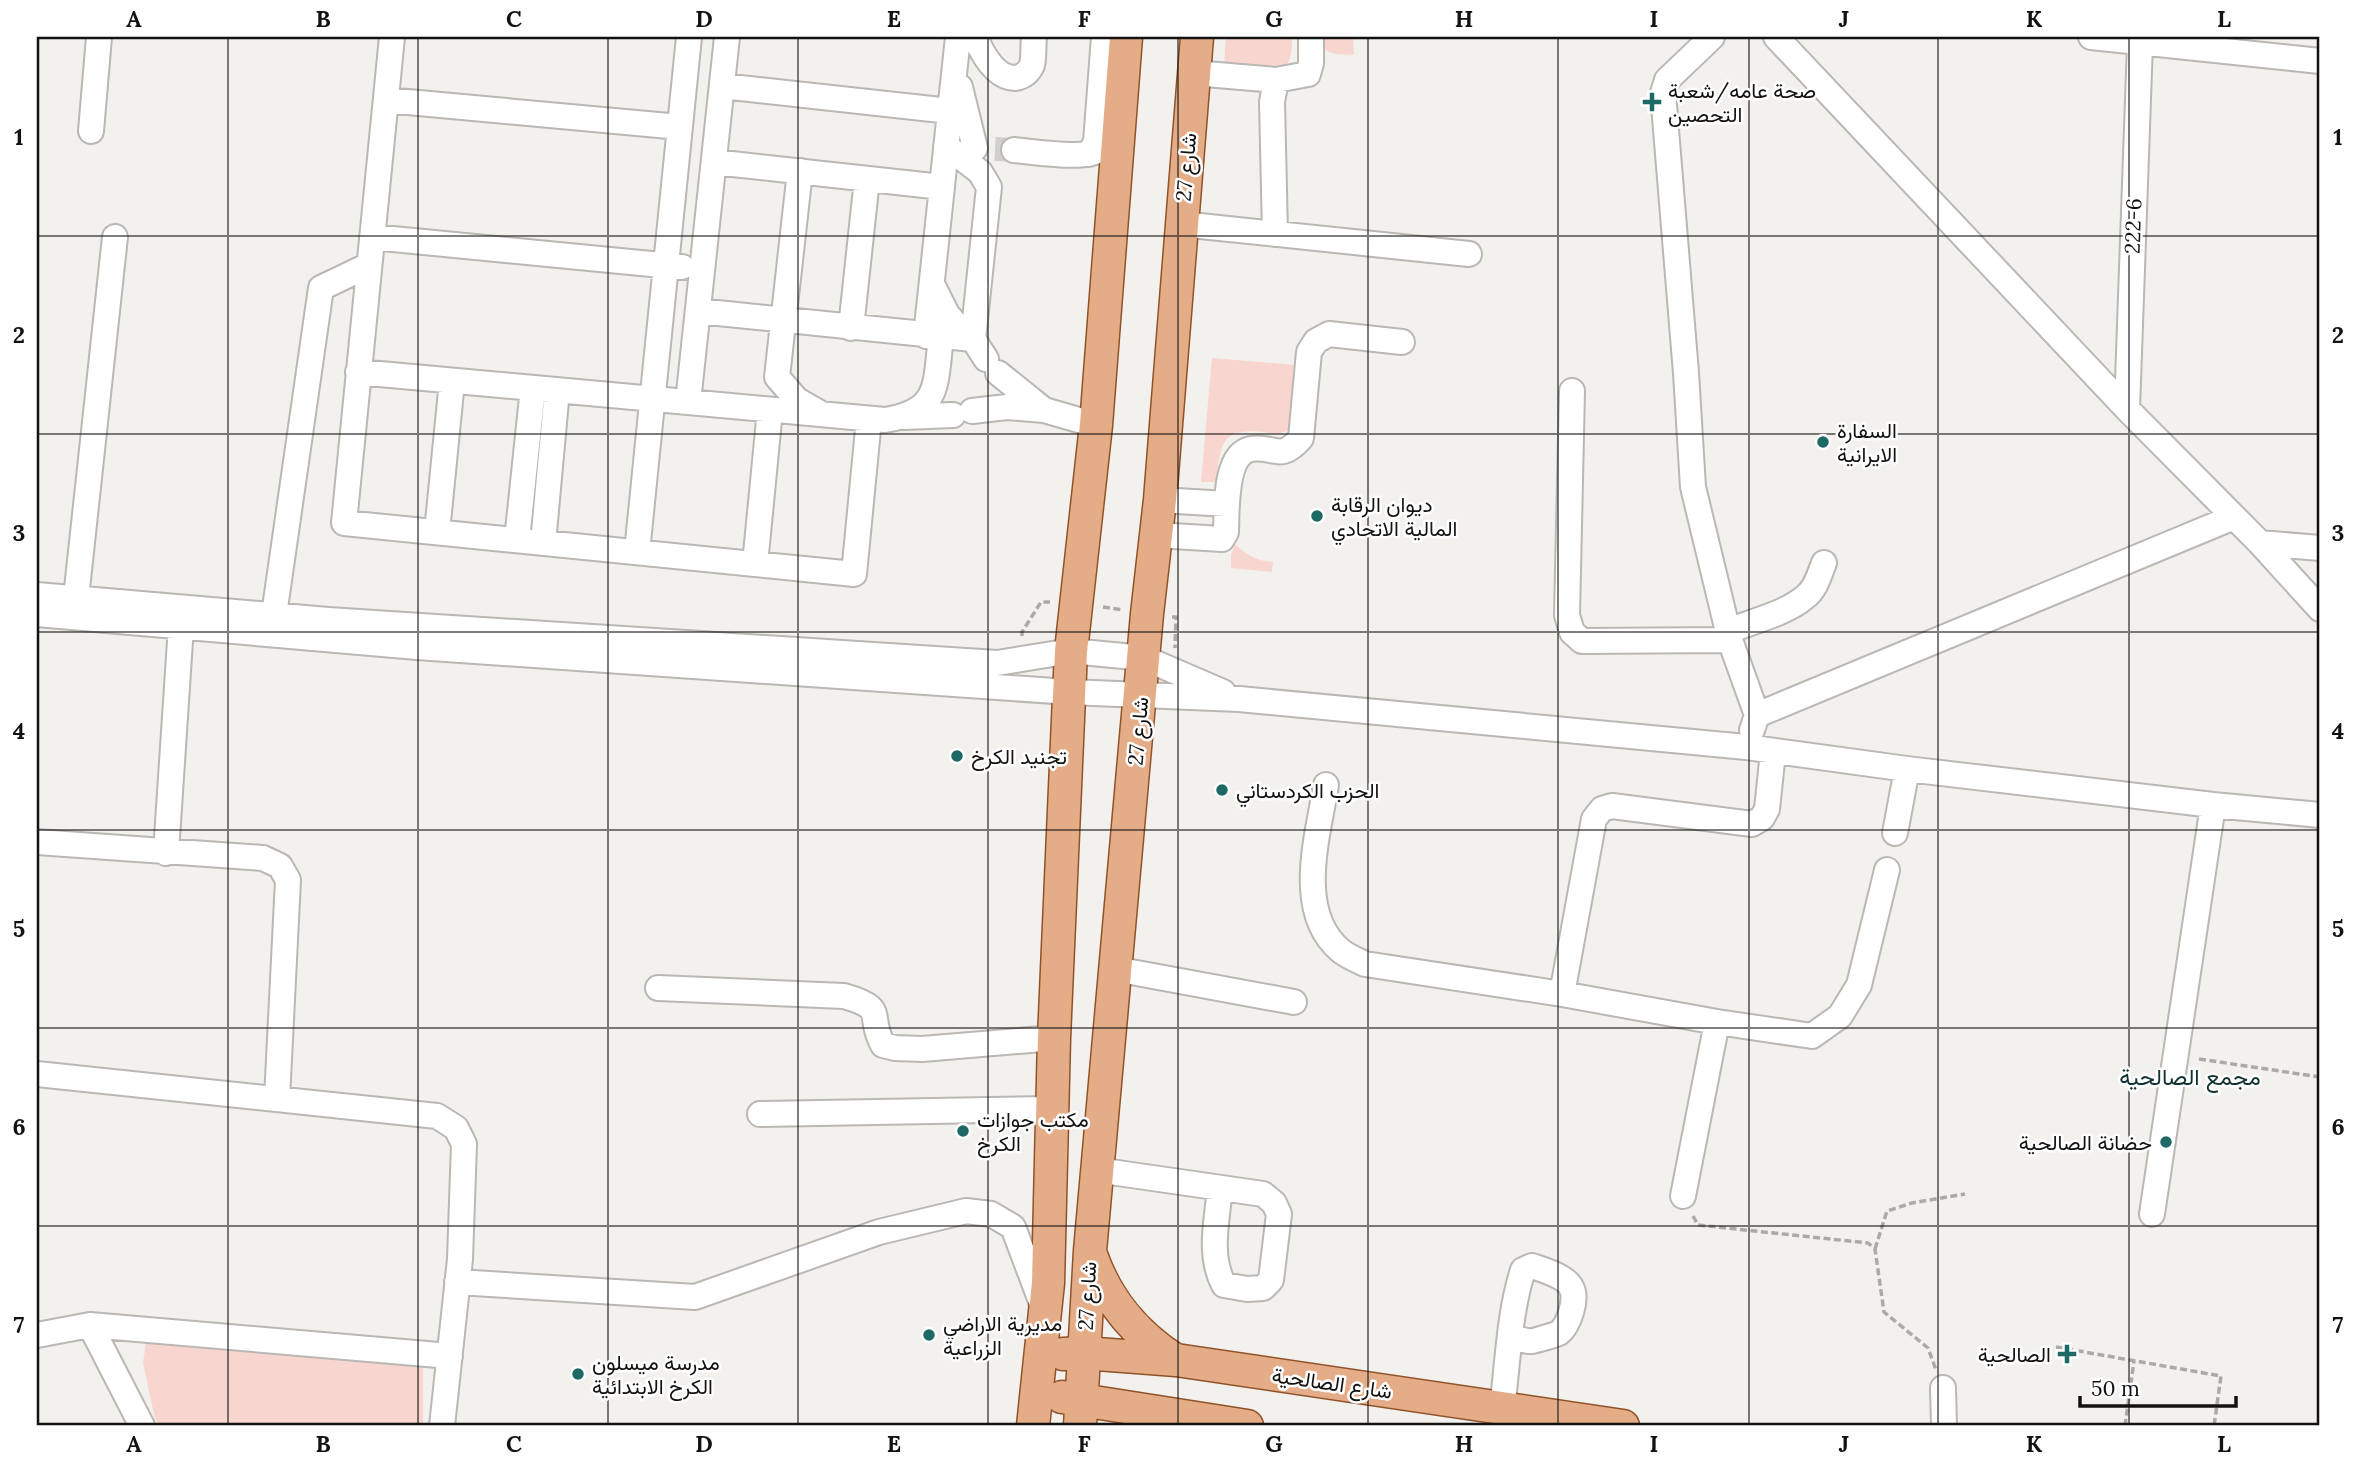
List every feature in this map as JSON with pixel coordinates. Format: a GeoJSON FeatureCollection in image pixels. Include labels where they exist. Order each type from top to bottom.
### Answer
{"type":"FeatureCollection","features":[{"type":"Feature","properties":{"kind":"main road","name":"شارع 27"},"geometry":{"type":"LineString","coordinates":[[1033,1426],[1048,1283],[1054,1038],[1071,651],[1096,425],[1126,37]]}},
{"type":"Feature","properties":{"kind":"main road","name":"شارع 27"},"geometry":{"type":"LineString","coordinates":[[1080,1413],[1090,1251],[1160,500],[1195,50]]}},
{"type":"Feature","properties":{"kind":"main road"},"geometry":{"type":"LineString","coordinates":[[1090,1251],[1098,1273],[1122,1314],[1138,1332],[1176,1360]]}},
{"type":"Feature","properties":{"kind":"main road","name":"شارع الصالحية"},"geometry":{"type":"LineString","coordinates":[[1040,1357],[1084,1353],[1176,1360],[1623,1426]]}},
{"type":"Feature","properties":{"kind":"main road"},"geometry":{"type":"LineString","coordinates":[[1036,1393],[1080,1413],[1247,1426]]}},
{"type":"Feature","properties":{"kind":"street"},"geometry":{"type":"LineString","coordinates":[[91,131],[99,37]]}},
{"type":"Feature","properties":{"kind":"street"},"geometry":{"type":"LineString","coordinates":[[392,37],[344,523],[854,574],[870,419]]}},
{"type":"Feature","properties":{"kind":"street"},"geometry":{"type":"LineString","coordinates":[[637,552],[689,37]]}},
{"type":"Feature","properties":{"kind":"street"},"geometry":{"type":"LineString","coordinates":[[688,402],[727,37]]}},
{"type":"Feature","properties":{"kind":"street"},"geometry":{"type":"LineString","coordinates":[[958,42],[980,51],[1005,77],[1019,78],[1032,65],[1034,37]]}},
{"type":"Feature","properties":{"kind":"street"},"geometry":{"type":"LineString","coordinates":[[1088,154],[1096,142],[1104,37]]}},
{"type":"Feature","properties":{"kind":"street"},"geometry":{"type":"LineString","coordinates":[[1195,50],[1276,80],[1308,75],[1311,37]]}},
{"type":"Feature","properties":{"kind":"street"},"geometry":{"type":"LineString","coordinates":[[1712,37],[1667,80],[1663,93],[1693,487],[1729,636],[1757,715],[1746,747]]}},
{"type":"Feature","properties":{"kind":"street"},"geometry":{"type":"LineString","coordinates":[[1776,37],[2320,609]]}},
{"type":"Feature","properties":{"kind":"street"},"geometry":{"type":"LineString","coordinates":[[2091,37],[2320,61]]}},
{"type":"Feature","properties":{"kind":"street"},"geometry":{"type":"LineString","coordinates":[[900,418],[919,408],[934,393],[932,282],[958,42]]}},
{"type":"Feature","properties":{"kind":"street"},"geometry":{"type":"LineString","coordinates":[[958,42],[963,107],[994,149]]}},
{"type":"Feature","properties":{"kind":"street","name":"222-6"},"geometry":{"type":"LineString","coordinates":[[2127,409],[2140,43]]}},
{"type":"Feature","properties":{"kind":"street"},"geometry":{"type":"LineString","coordinates":[[1275,234],[1272,102],[1276,80]]}},
{"type":"Feature","properties":{"kind":"street"},"geometry":{"type":"LineString","coordinates":[[722,86],[950,111]]}},
{"type":"Feature","properties":{"kind":"street"},"geometry":{"type":"LineString","coordinates":[[386,100],[680,127]]}},
{"type":"Feature","properties":{"kind":"street"},"geometry":{"type":"LineString","coordinates":[[946,146],[1088,154],[1101,148],[1120,120]]}},
{"type":"Feature","properties":{"kind":"street"},"geometry":{"type":"LineString","coordinates":[[946,146],[980,172],[989,187],[986,357]]}},
{"type":"Feature","properties":{"kind":"street"},"geometry":{"type":"LineString","coordinates":[[714,162],[942,187]]}},
{"type":"Feature","properties":{"kind":"street"},"geometry":{"type":"LineString","coordinates":[[800,171],[778,377],[797,400],[826,415]]}},
{"type":"Feature","properties":{"kind":"street"},"geometry":{"type":"LineString","coordinates":[[851,328],[867,179]]}},
{"type":"Feature","properties":{"kind":"street"},"geometry":{"type":"LineString","coordinates":[[1181,224],[1469,254]]}},
{"type":"Feature","properties":{"kind":"street"},"geometry":{"type":"LineString","coordinates":[[76,598],[115,237]]}},
{"type":"Feature","properties":{"kind":"street"},"geometry":{"type":"LineString","coordinates":[[372,237],[703,269]]}},
{"type":"Feature","properties":{"kind":"street"},"geometry":{"type":"LineString","coordinates":[[274,615],[321,288],[369,265]]}},
{"type":"Feature","properties":{"kind":"street"},"geometry":{"type":"LineString","coordinates":[[932,282],[947,314],[962,332],[1044,410]]}},
{"type":"Feature","properties":{"kind":"street"},"geometry":{"type":"LineString","coordinates":[[698,310],[934,337],[986,357]]}},
{"type":"Feature","properties":{"kind":"street"},"geometry":{"type":"LineString","coordinates":[[1156,535],[1222,538],[1226,532],[1231,470],[1238,456],[1252,449],[1282,452],[1293,447],[1301,438],[1309,352],[1316,341],[1329,334],[1402,342]]}},
{"type":"Feature","properties":{"kind":"street"},"geometry":{"type":"LineString","coordinates":[[358,372],[885,420],[1007,407],[1044,410],[1096,425]]}},
{"type":"Feature","properties":{"kind":"street"},"geometry":{"type":"LineString","coordinates":[[437,532],[452,381]]}},
{"type":"Feature","properties":{"kind":"street"},"geometry":{"type":"LineString","coordinates":[[517,540],[545,389]]}},
{"type":"Feature","properties":{"kind":"street"},"geometry":{"type":"LineString","coordinates":[[543,543],[545,389]]}},
{"type":"Feature","properties":{"kind":"street"},"geometry":{"type":"LineString","coordinates":[[1572,391],[1567,615],[1572,632],[1583,641],[1729,636],[1805,598],[1815,586],[1824,563]]}},
{"type":"Feature","properties":{"kind":"street"},"geometry":{"type":"LineString","coordinates":[[755,564],[770,410]]}},
{"type":"Feature","properties":{"kind":"street"},"geometry":{"type":"LineString","coordinates":[[1160,500],[1227,504]]}},
{"type":"Feature","properties":{"kind":"street"},"geometry":{"type":"LineString","coordinates":[[1757,715],[2234,517]]}},
{"type":"Feature","properties":{"kind":"street"},"geometry":{"type":"LineString","coordinates":[[2260,543],[2320,548]]}},
{"type":"Feature","properties":{"kind":"street"},"geometry":{"type":"LineString","coordinates":[[37,595],[274,615],[997,663],[1071,651],[1144,658],[1240,699]]}},
{"type":"Feature","properties":{"kind":"street"},"geometry":{"type":"LineString","coordinates":[[37,614],[417,647],[1069,692],[1240,699],[1746,747],[1907,769],[2320,815]]}},
{"type":"Feature","properties":{"kind":"street"},"geometry":{"type":"LineString","coordinates":[[166,853],[181,626]]}},
{"type":"Feature","properties":{"kind":"street"},"geometry":{"type":"LineString","coordinates":[[1562,994],[1594,819],[1602,809],[1612,806],[1752,824],[1762,818],[1767,809],[1773,752]]}},
{"type":"Feature","properties":{"kind":"street"},"geometry":{"type":"LineString","coordinates":[[1895,833],[1907,769]]}},
{"type":"Feature","properties":{"kind":"street"},"geometry":{"type":"LineString","coordinates":[[1326,785],[1312,880],[1314,902],[1325,932],[1341,951],[1365,964],[1562,994],[1717,1022],[1812,1036],[1840,1016],[1859,985],[1887,870]]}},
{"type":"Feature","properties":{"kind":"street"},"geometry":{"type":"LineString","coordinates":[[2152,1214],[2213,805]]}},
{"type":"Feature","properties":{"kind":"street"},"geometry":{"type":"LineString","coordinates":[[37,842],[263,858],[280,866],[288,880],[277,1098]]}},
{"type":"Feature","properties":{"kind":"street"},"geometry":{"type":"LineString","coordinates":[[1115,969],[1294,1002]]}},
{"type":"Feature","properties":{"kind":"street"},"geometry":{"type":"LineString","coordinates":[[658,988],[844,996],[870,1006],[875,1013],[876,1033],[883,1045],[895,1048],[922,1049],[1054,1038]]}},
{"type":"Feature","properties":{"kind":"street"},"geometry":{"type":"LineString","coordinates":[[1683,1196],[1717,1022]]}},
{"type":"Feature","properties":{"kind":"street"},"geometry":{"type":"LineString","coordinates":[[37,1074],[437,1116],[456,1128],[464,1144],[460,1259],[442,1426]]}},
{"type":"Feature","properties":{"kind":"street"},"geometry":{"type":"LineString","coordinates":[[760,1114],[1052,1109]]}},
{"type":"Feature","properties":{"kind":"street"},"geometry":{"type":"LineString","coordinates":[[1097,1170],[1220,1188]]}},
{"type":"Feature","properties":{"kind":"street"},"geometry":{"type":"LineString","coordinates":[[457,1282],[695,1297],[879,1232],[966,1211],[991,1214],[1013,1227],[1045,1312]]}},
{"type":"Feature","properties":{"kind":"street"},"geometry":{"type":"LineString","coordinates":[[37,1335],[90,1325],[450,1356]]}},
{"type":"Feature","properties":{"kind":"street"},"geometry":{"type":"LineString","coordinates":[[90,1325],[142,1426]]}},
{"type":"Feature","properties":{"kind":"street"},"geometry":{"type":"LineString","coordinates":[[1502,1408],[1511,1336]]}},
{"type":"Feature","properties":{"kind":"street"},"geometry":{"type":"LineString","coordinates":[[1943,1388],[1944,1426]]}},
{"type":"Feature","properties":{"kind":"path"},"geometry":{"type":"LineString","coordinates":[[2176,1056],[2320,1077]]}},
{"type":"Feature","properties":{"kind":"path"},"geometry":{"type":"LineString","coordinates":[[1943,1388],[1928,1348],[1884,1312],[1875,1249],[1887,1211],[1912,1203],[1965,1194]]}},
{"type":"Feature","properties":{"kind":"path"},"geometry":{"type":"LineString","coordinates":[[1683,1196],[1698,1225],[1868,1243],[1875,1249]]}},
{"type":"Feature","properties":{"kind":"path"},"geometry":{"type":"LineString","coordinates":[[2056,1348],[2221,1376],[2214,1426]]}},
{"type":"Feature","properties":{"kind":"path"},"geometry":{"type":"LineString","coordinates":[[2125,1426],[2134,1361]]}},
{"type":"Feature","properties":{"kind":"shaded area"},"geometry":{"type":"Polygon","coordinates":[[[1226,37],[1292,37],[1290,59],[1282,71],[1224,66],[1226,37]]]}},
{"type":"Feature","properties":{"kind":"shaded area"},"geometry":{"type":"Polygon","coordinates":[[[1321,37],[1353,37],[1354,55],[1327,51],[1321,37]]]}},
{"type":"Feature","properties":{"kind":"shaded area"},"geometry":{"type":"Polygon","coordinates":[[[1212,358],[1297,365],[1291,428],[1278,433],[1250,431],[1231,436],[1225,441],[1219,457],[1216,482],[1201,482],[1212,358]]]}},
{"type":"Feature","properties":{"kind":"shaded area"},"geometry":{"type":"Polygon","coordinates":[[[1235,544],[1252,557],[1273,562],[1272,572],[1231,568],[1231,555],[1235,544]]]}},
{"type":"Feature","properties":{"kind":"shaded area"},"geometry":{"type":"Polygon","coordinates":[[[146,1342],[423,1360],[423,1426],[160,1426],[155,1419],[143,1363],[146,1342]]]}},
{"type":"Feature","properties":{"kind":"tunnel"},"geometry":{"type":"LineString","coordinates":[[995,149],[1014,150]]}},
{"type":"Feature","properties":{"kind":"place","name":"صحة عامه/شعبة التحصين"},"geometry":{"type":"Point","coordinates":[1652,102]}},
{"type":"Feature","properties":{"kind":"place","name":"السفارة الايرانية"},"geometry":{"type":"Point","coordinates":[1823,442]}},
{"type":"Feature","properties":{"kind":"place","name":"ديوان الرقابة المالية الاتحادي"},"geometry":{"type":"Point","coordinates":[1317,516]}},
{"type":"Feature","properties":{"kind":"place","name":"تجنيد الكرخ"},"geometry":{"type":"Point","coordinates":[957,756]}},
{"type":"Feature","properties":{"kind":"place","name":"الحزب الكردستاني"},"geometry":{"type":"Point","coordinates":[1222,790]}},
{"type":"Feature","properties":{"kind":"place","name":"مكتب جوازات الكرخ"},"geometry":{"type":"Point","coordinates":[963,1131]}},
{"type":"Feature","properties":{"kind":"place","name":"حضانة الصالحية"},"geometry":{"type":"Point","coordinates":[2166,1142]}},
{"type":"Feature","properties":{"kind":"place","name":"مديرية الاراضي الزراعية"},"geometry":{"type":"Point","coordinates":[929,1335]}},
{"type":"Feature","properties":{"kind":"place","name":"الصالحية"},"geometry":{"type":"Point","coordinates":[2067,1354]}},
{"type":"Feature","properties":{"kind":"place","name":"مدرسة ميسلون الكرخ الابتدائية"},"geometry":{"type":"Point","coordinates":[578,1374]}},
{"type":"Feature","properties":{"kind":"district","name":"مجمع الصالحية"},"geometry":{"type":"Point","coordinates":[2190,1076]}}]}
